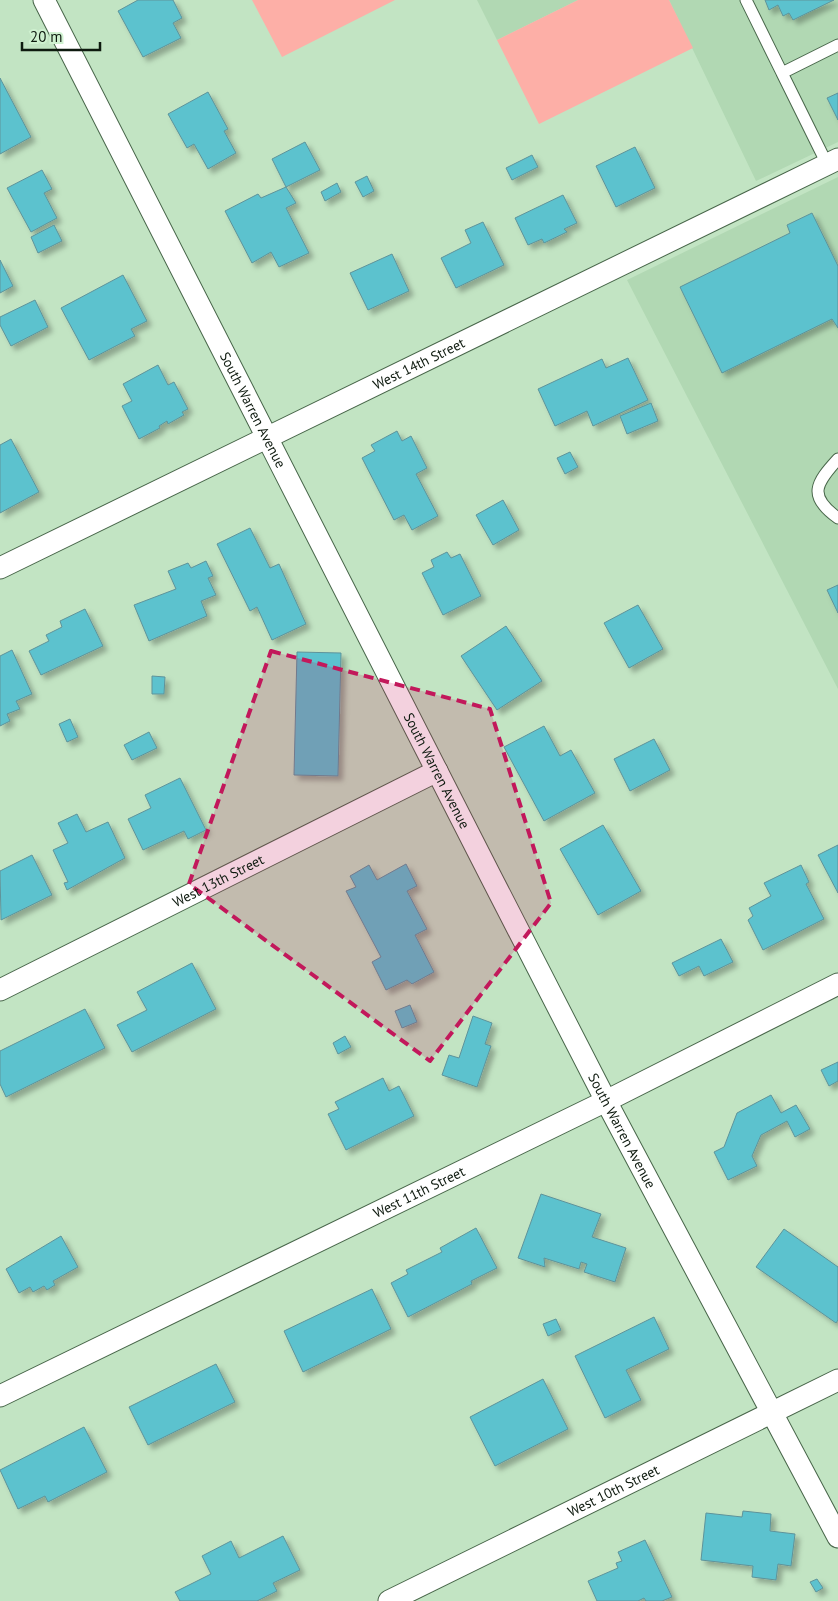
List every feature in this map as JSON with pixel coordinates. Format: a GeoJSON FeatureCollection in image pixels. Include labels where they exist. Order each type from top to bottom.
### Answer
{"type":"FeatureCollection","features":[{"type":"Feature","properties":{"kind":"street","name":"South Warren Avenue"},"geometry":{"type":"LineString","coordinates":[[44,0],[606,1101],[773,1412],[838,1538]]}},
{"type":"Feature","properties":{"kind":"street","name":"West 14th Street"},"geometry":{"type":"LineString","coordinates":[[0,568],[833,161]]}},
{"type":"Feature","properties":{"kind":"street","name":"West 13th Street"},"geometry":{"type":"LineString","coordinates":[[0,990],[437,771]]}},
{"type":"Feature","properties":{"kind":"street","name":"West 11th Street"},"geometry":{"type":"LineString","coordinates":[[0,1396],[606,1101],[838,984]]}},
{"type":"Feature","properties":{"kind":"street","name":"West 10th Street"},"geometry":{"type":"LineString","coordinates":[[389,1601],[838,1380]]}},
{"type":"Feature","properties":{"kind":"lane"},"geometry":{"type":"LineString","coordinates":[[746,0],[782,74],[833,161]]}},
{"type":"Feature","properties":{"kind":"lane"},"geometry":{"type":"LineString","coordinates":[[782,74],[838,45]]}},
{"type":"Feature","properties":{"kind":"lane"},"geometry":{"type":"LineString","coordinates":[[838,459],[820,478],[817,493],[825,509],[838,518]]}},
{"type":"Feature","properties":{"kind":"highlighted area"},"geometry":{"type":"Polygon","coordinates":[[[271,651],[490,709],[551,903],[430,1061],[189,884],[271,651]]]}},
{"type":"Feature","properties":{"kind":"shaded area"},"geometry":{"type":"Polygon","coordinates":[[[252,0],[395,0],[282,57],[252,0]]]}},
{"type":"Feature","properties":{"kind":"shaded area"},"geometry":{"type":"Polygon","coordinates":[[[477,0],[578,0],[497,40],[477,0]]]}},
{"type":"Feature","properties":{"kind":"shaded area"},"geometry":{"type":"Polygon","coordinates":[[[578,0],[669,0],[693,48],[539,124],[497,40],[578,0]]]}},
{"type":"Feature","properties":{"kind":"shaded area"},"geometry":{"type":"Polygon","coordinates":[[[669,0],[838,0],[838,142],[756,181],[669,0]]]}},
{"type":"Feature","properties":{"kind":"shaded area"},"geometry":{"type":"Polygon","coordinates":[[[838,177],[838,689],[627,280],[838,177]]]}},
{"type":"Feature","properties":{"kind":"building"},"geometry":{"type":"Polygon","coordinates":[[[138,0],[173,0],[182,18],[173,23],[181,38],[143,57],[118,11],[138,0]]]}},
{"type":"Feature","properties":{"kind":"building"},"geometry":{"type":"Polygon","coordinates":[[[765,0],[834,0],[793,20],[789,13],[783,16],[778,5],[769,10],[765,0]]]}},
{"type":"Feature","properties":{"kind":"building"},"geometry":{"type":"Polygon","coordinates":[[[0,78],[31,137],[0,154],[0,78]]]}},
{"type":"Feature","properties":{"kind":"building"},"geometry":{"type":"Polygon","coordinates":[[[208,92],[228,129],[224,131],[236,153],[208,169],[194,144],[187,148],[168,114],[208,92]]]}},
{"type":"Feature","properties":{"kind":"building"},"geometry":{"type":"Polygon","coordinates":[[[838,93],[838,120],[827,98],[838,93]]]}},
{"type":"Feature","properties":{"kind":"building"},"geometry":{"type":"Polygon","coordinates":[[[305,142],[320,170],[286,187],[272,159],[305,142]]]}},
{"type":"Feature","properties":{"kind":"building"},"geometry":{"type":"Polygon","coordinates":[[[635,147],[655,188],[616,207],[596,166],[635,147]]]}},
{"type":"Feature","properties":{"kind":"building"},"geometry":{"type":"Polygon","coordinates":[[[532,155],[538,167],[512,180],[506,168],[532,155]]]}},
{"type":"Feature","properties":{"kind":"building"},"geometry":{"type":"Polygon","coordinates":[[[42,170],[52,189],[44,193],[57,218],[31,232],[7,188],[42,170]]]}},
{"type":"Feature","properties":{"kind":"building"},"geometry":{"type":"Polygon","coordinates":[[[367,176],[374,191],[363,197],[355,182],[367,176]]]}},
{"type":"Feature","properties":{"kind":"building"},"geometry":{"type":"Polygon","coordinates":[[[337,183],[341,192],[325,201],[321,192],[337,183]]]}},
{"type":"Feature","properties":{"kind":"building"},"geometry":{"type":"Polygon","coordinates":[[[286,187],[296,203],[286,208],[309,253],[279,267],[271,252],[252,263],[225,211],[258,194],[261,198],[286,187]]]}},
{"type":"Feature","properties":{"kind":"building"},"geometry":{"type":"Polygon","coordinates":[[[563,195],[577,223],[564,229],[567,232],[544,243],[542,239],[528,245],[515,218],[563,195]]]}},
{"type":"Feature","properties":{"kind":"building"},"geometry":{"type":"Polygon","coordinates":[[[812,213],[838,266],[838,328],[832,319],[722,373],[680,287],[790,233],[787,225],[812,213]]]}},
{"type":"Feature","properties":{"kind":"building"},"geometry":{"type":"Polygon","coordinates":[[[483,222],[504,265],[456,288],[441,258],[471,243],[465,230],[483,222]]]}},
{"type":"Feature","properties":{"kind":"building"},"geometry":{"type":"Polygon","coordinates":[[[54,225],[62,241],[38,253],[31,237],[54,225]]]}},
{"type":"Feature","properties":{"kind":"building"},"geometry":{"type":"Polygon","coordinates":[[[392,254],[409,291],[368,310],[350,273],[392,254]]]}},
{"type":"Feature","properties":{"kind":"building"},"geometry":{"type":"Polygon","coordinates":[[[0,260],[13,286],[0,293],[0,260]]]}},
{"type":"Feature","properties":{"kind":"building"},"geometry":{"type":"Polygon","coordinates":[[[123,275],[147,321],[131,329],[135,336],[89,360],[61,308],[123,275]]]}},
{"type":"Feature","properties":{"kind":"building"},"geometry":{"type":"Polygon","coordinates":[[[35,300],[48,327],[11,346],[0,325],[0,317],[35,300]]]}},
{"type":"Feature","properties":{"kind":"building"},"geometry":{"type":"Polygon","coordinates":[[[628,358],[648,400],[593,426],[587,411],[555,426],[538,389],[602,359],[606,368],[628,358]]]}},
{"type":"Feature","properties":{"kind":"building"},"geometry":{"type":"Polygon","coordinates":[[[158,365],[168,385],[174,382],[188,409],[182,412],[184,415],[168,424],[167,421],[159,426],[160,428],[139,439],[122,406],[132,401],[123,384],[158,365]]]}},
{"type":"Feature","properties":{"kind":"building"},"geometry":{"type":"Polygon","coordinates":[[[651,403],[658,421],[627,434],[620,416],[651,403]]]}},
{"type":"Feature","properties":{"kind":"building"},"geometry":{"type":"Polygon","coordinates":[[[397,431],[402,441],[411,436],[427,468],[416,474],[438,516],[412,530],[404,515],[394,520],[362,458],[375,451],[371,445],[397,431]]]}},
{"type":"Feature","properties":{"kind":"building"},"geometry":{"type":"Polygon","coordinates":[[[11,439],[39,492],[0,513],[0,445],[11,439]]]}},
{"type":"Feature","properties":{"kind":"building"},"geometry":{"type":"Polygon","coordinates":[[[570,452],[578,467],[565,474],[557,458],[570,452]]]}},
{"type":"Feature","properties":{"kind":"building"},"geometry":{"type":"Polygon","coordinates":[[[503,500],[519,530],[493,545],[476,515],[503,500]]]}},
{"type":"Feature","properties":{"kind":"building"},"geometry":{"type":"Polygon","coordinates":[[[250,528],[270,568],[279,564],[306,624],[272,640],[257,607],[250,611],[217,544],[250,528]]]}},
{"type":"Feature","properties":{"kind":"building"},"geometry":{"type":"Polygon","coordinates":[[[447,552],[451,558],[460,554],[481,596],[443,615],[422,573],[434,567],[431,560],[447,552]]]}},
{"type":"Feature","properties":{"kind":"building"},"geometry":{"type":"Polygon","coordinates":[[[206,561],[213,576],[208,578],[216,595],[201,601],[207,616],[149,641],[134,605],[176,589],[168,571],[188,563],[191,568],[206,561]]]}},
{"type":"Feature","properties":{"kind":"building"},"geometry":{"type":"Polygon","coordinates":[[[838,585],[838,613],[827,590],[838,585]]]}},
{"type":"Feature","properties":{"kind":"building"},"geometry":{"type":"Polygon","coordinates":[[[638,605],[663,649],[629,668],[604,623],[638,605]]]}},
{"type":"Feature","properties":{"kind":"building"},"geometry":{"type":"Polygon","coordinates":[[[85,609],[103,646],[41,675],[29,651],[49,641],[46,635],[62,627],[60,621],[85,609]]]}},
{"type":"Feature","properties":{"kind":"building"},"geometry":{"type":"Polygon","coordinates":[[[506,626],[542,681],[497,710],[461,656],[506,626]]]}},
{"type":"Feature","properties":{"kind":"building"},"geometry":{"type":"Polygon","coordinates":[[[12,650],[32,694],[16,701],[20,709],[7,714],[10,721],[0,726],[0,656],[12,650]]]}},
{"type":"Feature","properties":{"kind":"building"},"geometry":{"type":"Polygon","coordinates":[[[297,652],[341,653],[338,776],[294,775],[297,652]]]}},
{"type":"Feature","properties":{"kind":"building"},"geometry":{"type":"Polygon","coordinates":[[[152,676],[165,677],[164,694],[152,694],[152,676]]]}},
{"type":"Feature","properties":{"kind":"building"},"geometry":{"type":"Polygon","coordinates":[[[70,719],[78,737],[67,742],[59,724],[70,719]]]}},
{"type":"Feature","properties":{"kind":"building"},"geometry":{"type":"Polygon","coordinates":[[[544,726],[560,756],[571,750],[595,793],[544,821],[504,747],[544,726]]]}},
{"type":"Feature","properties":{"kind":"building"},"geometry":{"type":"Polygon","coordinates":[[[149,732],[157,748],[132,760],[124,745],[149,732]]]}},
{"type":"Feature","properties":{"kind":"building"},"geometry":{"type":"Polygon","coordinates":[[[654,739],[670,770],[630,791],[614,759],[654,739]]]}},
{"type":"Feature","properties":{"kind":"building"},"geometry":{"type":"Polygon","coordinates":[[[180,778],[206,830],[188,839],[184,831],[143,850],[128,819],[151,808],[145,795],[180,778]]]}},
{"type":"Feature","properties":{"kind":"building"},"geometry":{"type":"Polygon","coordinates":[[[77,814],[86,832],[108,822],[125,858],[67,890],[64,883],[68,882],[53,850],[68,843],[58,823],[77,814]]]}},
{"type":"Feature","properties":{"kind":"building"},"geometry":{"type":"Polygon","coordinates":[[[603,825],[641,891],[598,915],[560,849],[603,825]]]}},
{"type":"Feature","properties":{"kind":"building"},"geometry":{"type":"Polygon","coordinates":[[[838,845],[838,893],[818,855],[838,845]]]}},
{"type":"Feature","properties":{"kind":"building"},"geometry":{"type":"Polygon","coordinates":[[[32,855],[52,895],[1,920],[0,871],[32,855]]]}},
{"type":"Feature","properties":{"kind":"building"},"geometry":{"type":"Polygon","coordinates":[[[406,864],[417,886],[407,891],[427,929],[415,935],[434,972],[412,984],[407,980],[386,990],[372,962],[381,957],[346,891],[356,887],[350,876],[369,865],[377,880],[406,864]]]}},
{"type":"Feature","properties":{"kind":"building"},"geometry":{"type":"Polygon","coordinates":[[[801,865],[809,882],[806,884],[824,919],[763,950],[748,920],[753,916],[749,908],[771,896],[764,883],[801,865]]]}},
{"type":"Feature","properties":{"kind":"building"},"geometry":{"type":"Polygon","coordinates":[[[721,939],[733,962],[704,976],[699,966],[679,976],[672,963],[721,939]]]}},
{"type":"Feature","properties":{"kind":"building"},"geometry":{"type":"Polygon","coordinates":[[[192,963],[216,1009],[132,1052],[117,1025],[147,1010],[137,992],[192,963]]]}},
{"type":"Feature","properties":{"kind":"building"},"geometry":{"type":"Polygon","coordinates":[[[410,1005],[417,1022],[402,1028],[395,1011],[410,1005]]]}},
{"type":"Feature","properties":{"kind":"building"},"geometry":{"type":"Polygon","coordinates":[[[85,1009],[105,1048],[6,1097],[0,1084],[0,1051],[85,1009]]]}},
{"type":"Feature","properties":{"kind":"building"},"geometry":{"type":"Polygon","coordinates":[[[473,1016],[492,1023],[485,1044],[491,1046],[477,1087],[442,1075],[449,1055],[459,1058],[473,1016]]]}},
{"type":"Feature","properties":{"kind":"building"},"geometry":{"type":"Polygon","coordinates":[[[345,1036],[351,1047],[338,1054],[333,1043],[345,1036]]]}},
{"type":"Feature","properties":{"kind":"building"},"geometry":{"type":"Polygon","coordinates":[[[838,1062],[838,1081],[829,1086],[821,1070],[838,1062]]]}},
{"type":"Feature","properties":{"kind":"building"},"geometry":{"type":"Polygon","coordinates":[[[383,1078],[389,1091],[399,1086],[414,1116],[346,1150],[328,1114],[339,1109],[335,1102],[383,1078]]]}},
{"type":"Feature","properties":{"kind":"building"},"geometry":{"type":"Polygon","coordinates":[[[771,1095],[781,1113],[796,1105],[810,1129],[795,1137],[787,1121],[761,1135],[752,1156],[757,1166],[728,1180],[714,1152],[724,1147],[737,1113],[771,1095]]]}},
{"type":"Feature","properties":{"kind":"building"},"geometry":{"type":"Polygon","coordinates":[[[541,1194],[601,1214],[592,1237],[626,1248],[615,1282],[584,1272],[587,1264],[581,1262],[579,1269],[544,1258],[545,1267],[518,1258],[541,1194]]]}},
{"type":"Feature","properties":{"kind":"building"},"geometry":{"type":"Polygon","coordinates":[[[476,1228],[497,1268],[471,1281],[472,1284],[408,1317],[391,1283],[408,1274],[406,1270],[442,1252],[440,1248],[476,1228]]]}},
{"type":"Feature","properties":{"kind":"building"},"geometry":{"type":"Polygon","coordinates":[[[784,1229],[838,1267],[838,1320],[836,1323],[756,1267],[784,1229]]]}},
{"type":"Feature","properties":{"kind":"building"},"geometry":{"type":"Polygon","coordinates":[[[61,1236],[78,1267],[53,1281],[55,1285],[47,1290],[44,1286],[33,1292],[30,1287],[19,1293],[6,1269],[61,1236]]]}},
{"type":"Feature","properties":{"kind":"building"},"geometry":{"type":"Polygon","coordinates":[[[372,1289],[391,1329],[303,1372],[284,1331],[372,1289]]]}},
{"type":"Feature","properties":{"kind":"building"},"geometry":{"type":"Polygon","coordinates":[[[654,1317],[669,1349],[626,1370],[641,1400],[605,1418],[575,1356],[654,1317]]]}},
{"type":"Feature","properties":{"kind":"building"},"geometry":{"type":"Polygon","coordinates":[[[556,1319],[561,1330],[548,1336],[543,1324],[556,1319]]]}},
{"type":"Feature","properties":{"kind":"building"},"geometry":{"type":"Polygon","coordinates":[[[216,1364],[235,1402],[148,1445],[129,1407],[216,1364]]]}},
{"type":"Feature","properties":{"kind":"building"},"geometry":{"type":"Polygon","coordinates":[[[543,1379],[568,1429],[495,1466],[470,1417],[543,1379]]]}},
{"type":"Feature","properties":{"kind":"building"},"geometry":{"type":"Polygon","coordinates":[[[84,1427],[107,1472],[48,1502],[45,1496],[18,1509],[0,1470],[84,1427]]]}},
{"type":"Feature","properties":{"kind":"building"},"geometry":{"type":"Polygon","coordinates":[[[743,1511],[771,1514],[770,1531],[795,1534],[791,1566],[778,1564],[776,1580],[752,1577],[753,1566],[701,1560],[706,1513],[742,1517],[743,1511]]]}},
{"type":"Feature","properties":{"kind":"building"},"geometry":{"type":"Polygon","coordinates":[[[283,1536],[300,1570],[273,1583],[277,1591],[257,1601],[180,1601],[175,1592],[211,1574],[202,1556],[231,1541],[239,1558],[283,1536]]]}},
{"type":"Feature","properties":{"kind":"building"},"geometry":{"type":"Polygon","coordinates":[[[645,1540],[672,1597],[662,1601],[646,1601],[644,1598],[638,1601],[597,1601],[588,1581],[618,1568],[616,1563],[622,1561],[618,1552],[645,1540]]]}},
{"type":"Feature","properties":{"kind":"building"},"geometry":{"type":"Polygon","coordinates":[[[817,1579],[823,1588],[816,1592],[810,1582],[817,1579]]]}}]}
